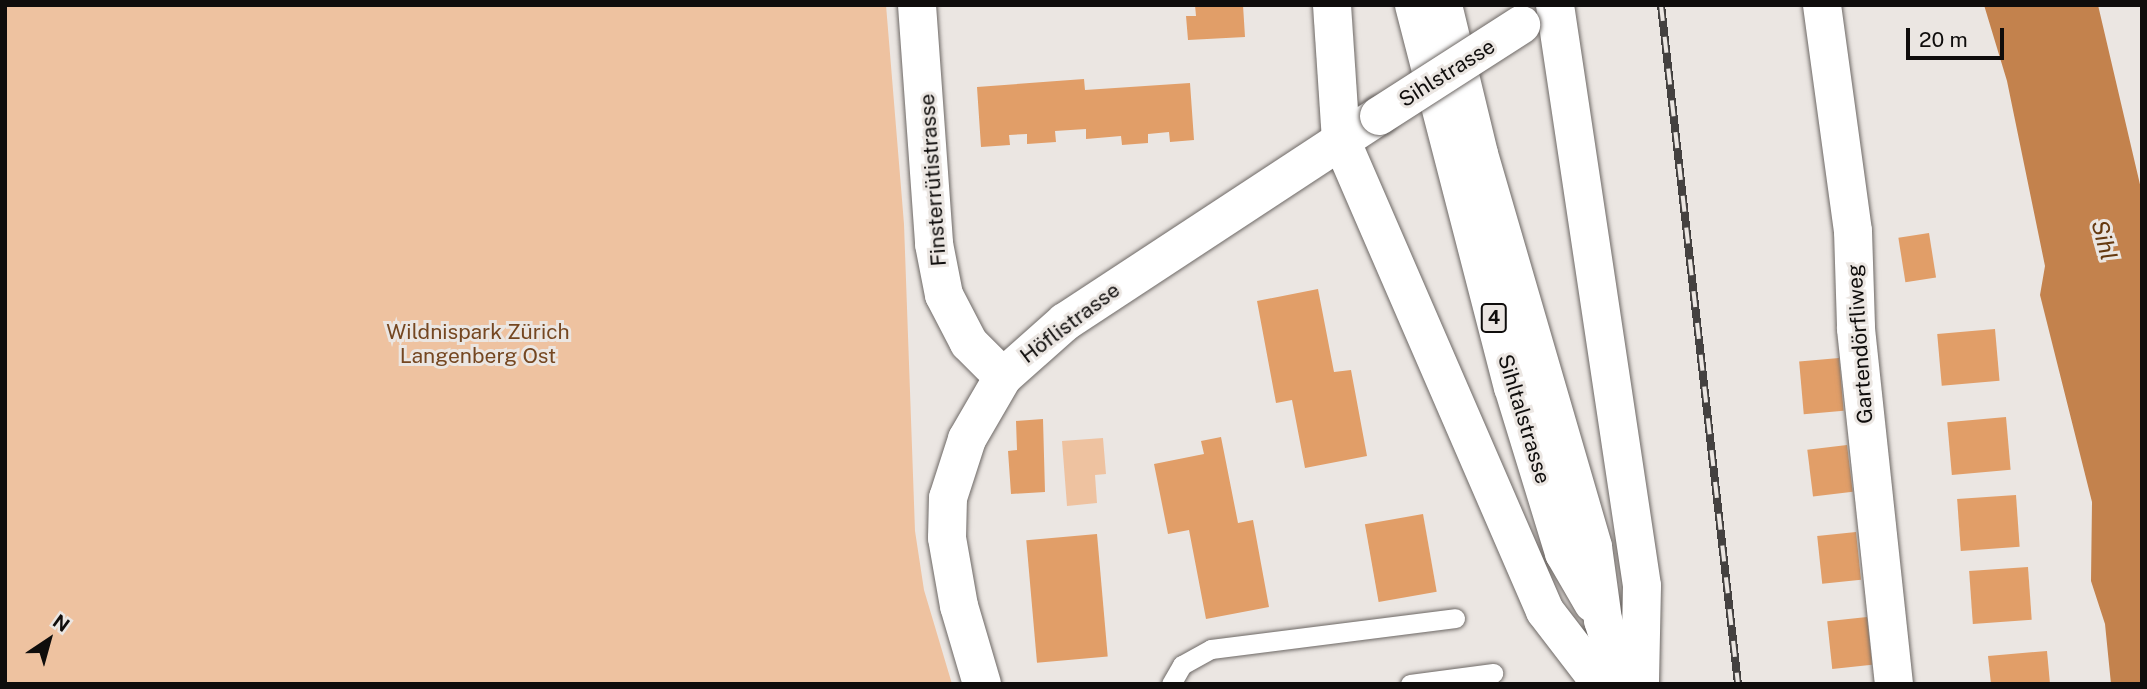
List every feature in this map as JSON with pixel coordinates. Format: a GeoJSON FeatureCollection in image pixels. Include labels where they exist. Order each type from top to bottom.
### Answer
{"type":"FeatureCollection","features":[{"type":"Feature","properties":{"kind":"main road","name":"Finsterrütistrasse"},"geometry":{"type":"LineString","coordinates":[[917,5],[932,222],[941,282],[969,343],[1003,377]]}},
{"type":"Feature","properties":{"kind":"main road"},"geometry":{"type":"LineString","coordinates":[[1332,5],[1341,140],[1545,611],[1601,684]]}},
{"type":"Feature","properties":{"kind":"main road","name":"Sihltalstrasse"},"geometry":{"type":"LineString","coordinates":[[1414,5],[1517,400],[1564,553],[1603,620]]}},
{"type":"Feature","properties":{"kind":"main road","name":"Sihltalstrasse"},"geometry":{"type":"LineString","coordinates":[[1443,5],[1497,219],[1592,547],[1603,620],[1623,684]]}},
{"type":"Feature","properties":{"kind":"main road"},"geometry":{"type":"LineString","coordinates":[[1554,5],[1642,586],[1640,684]]}},
{"type":"Feature","properties":{"kind":"main road","name":"Sihlstrasse"},"geometry":{"type":"LineString","coordinates":[[1341,140],[1554,5]]}},
{"type":"Feature","properties":{"kind":"main road","name":"Gartendörfliweg"},"geometry":{"type":"LineString","coordinates":[[1822,5],[1828,26],[1853,231],[1856,329],[1894,684]]}},
{"type":"Feature","properties":{"kind":"main road","name":"Höflistrasse"},"geometry":{"type":"LineString","coordinates":[[982,684],[957,592],[947,538],[948,498],[967,439],[1003,377],[1065,322],[1341,140]]}},
{"type":"Feature","properties":{"kind":"lane"},"geometry":{"type":"LineString","coordinates":[[1171,684],[1182,665],[1211,649],[1455,618]]}},
{"type":"Feature","properties":{"kind":"lane"},"geometry":{"type":"LineString","coordinates":[[1410,684],[1493,673]]}},
{"type":"Feature","properties":{"kind":"green space","name":"Wildnispark Zürich Langenberg Ost"},"geometry":{"type":"Polygon","coordinates":[[[5,5],[886,5],[904,224],[915,531],[924,590],[952,684],[5,684],[5,5]]]}},
{"type":"Feature","properties":{"kind":"green space"},"geometry":{"type":"Polygon","coordinates":[[[1103,438],[1106,474],[1095,475],[1097,503],[1067,506],[1062,441],[1103,438]]]}},
{"type":"Feature","properties":{"kind":"water","name":"Sihl"},"geometry":{"type":"Polygon","coordinates":[[[1984,5],[2098,5],[2142,193],[2142,684],[2111,684],[2105,624],[2091,581],[2092,502],[2040,295],[2045,266],[2007,81],[1984,5]]]}},
{"type":"Feature","properties":{"kind":"building"},"geometry":{"type":"Polygon","coordinates":[[[1195,5],[1243,5],[1245,37],[1188,40],[1186,16],[1196,16],[1195,5]]]}},
{"type":"Feature","properties":{"kind":"building"},"geometry":{"type":"Polygon","coordinates":[[[1084,79],[1085,90],[1190,83],[1194,140],[1170,142],[1169,132],[1148,134],[1148,143],[1122,145],[1121,136],[1086,139],[1086,129],[1055,131],[1056,142],[1027,144],[1027,134],[1009,135],[1010,145],[981,147],[977,87],[1084,79]]]}},
{"type":"Feature","properties":{"kind":"building"},"geometry":{"type":"Polygon","coordinates":[[[1929,233],[1936,277],[1905,282],[1898,238],[1929,233]]]}},
{"type":"Feature","properties":{"kind":"building"},"geometry":{"type":"Polygon","coordinates":[[[1318,289],[1334,372],[1351,370],[1367,456],[1305,468],[1292,400],[1276,403],[1257,301],[1318,289]]]}},
{"type":"Feature","properties":{"kind":"building"},"geometry":{"type":"Polygon","coordinates":[[[1995,329],[2000,381],[1942,386],[1937,334],[1995,329]]]}},
{"type":"Feature","properties":{"kind":"building"},"geometry":{"type":"Polygon","coordinates":[[[1839,358],[1844,411],[1804,414],[1799,361],[1839,358]]]}},
{"type":"Feature","properties":{"kind":"building"},"geometry":{"type":"Polygon","coordinates":[[[2006,417],[2011,470],[1952,475],[1947,422],[2006,417]]]}},
{"type":"Feature","properties":{"kind":"building"},"geometry":{"type":"Polygon","coordinates":[[[1043,419],[1045,492],[1011,494],[1008,451],[1017,450],[1016,421],[1043,419]]]}},
{"type":"Feature","properties":{"kind":"building"},"geometry":{"type":"Polygon","coordinates":[[[1221,437],[1238,523],[1253,520],[1269,607],[1206,619],[1189,530],[1168,534],[1154,464],[1204,454],[1201,441],[1221,437]]]}},
{"type":"Feature","properties":{"kind":"building"},"geometry":{"type":"Polygon","coordinates":[[[1847,445],[1853,492],[1813,497],[1807,450],[1847,445]]]}},
{"type":"Feature","properties":{"kind":"building"},"geometry":{"type":"Polygon","coordinates":[[[2016,495],[2020,547],[1961,551],[1957,499],[2016,495]]]}},
{"type":"Feature","properties":{"kind":"building"},"geometry":{"type":"Polygon","coordinates":[[[1423,514],[1437,592],[1379,602],[1365,524],[1423,514]]]}},
{"type":"Feature","properties":{"kind":"building"},"geometry":{"type":"Polygon","coordinates":[[[1856,532],[1861,580],[1822,584],[1817,536],[1856,532]]]}},
{"type":"Feature","properties":{"kind":"building"},"geometry":{"type":"Polygon","coordinates":[[[1097,534],[1108,657],[1037,663],[1026,540],[1097,534]]]}},
{"type":"Feature","properties":{"kind":"building"},"geometry":{"type":"Polygon","coordinates":[[[2028,567],[2032,620],[1973,624],[1969,571],[2028,567]]]}},
{"type":"Feature","properties":{"kind":"building"},"geometry":{"type":"Polygon","coordinates":[[[1867,617],[1872,665],[1832,669],[1827,621],[1867,617]]]}},
{"type":"Feature","properties":{"kind":"building"},"geometry":{"type":"Polygon","coordinates":[[[2047,651],[2050,684],[1991,684],[1988,656],[2047,651]]]}},
{"type":"Feature","properties":{"kind":"railway"},"geometry":{"type":"LineString","coordinates":[[1661,5],[1738,684]]}}]}
